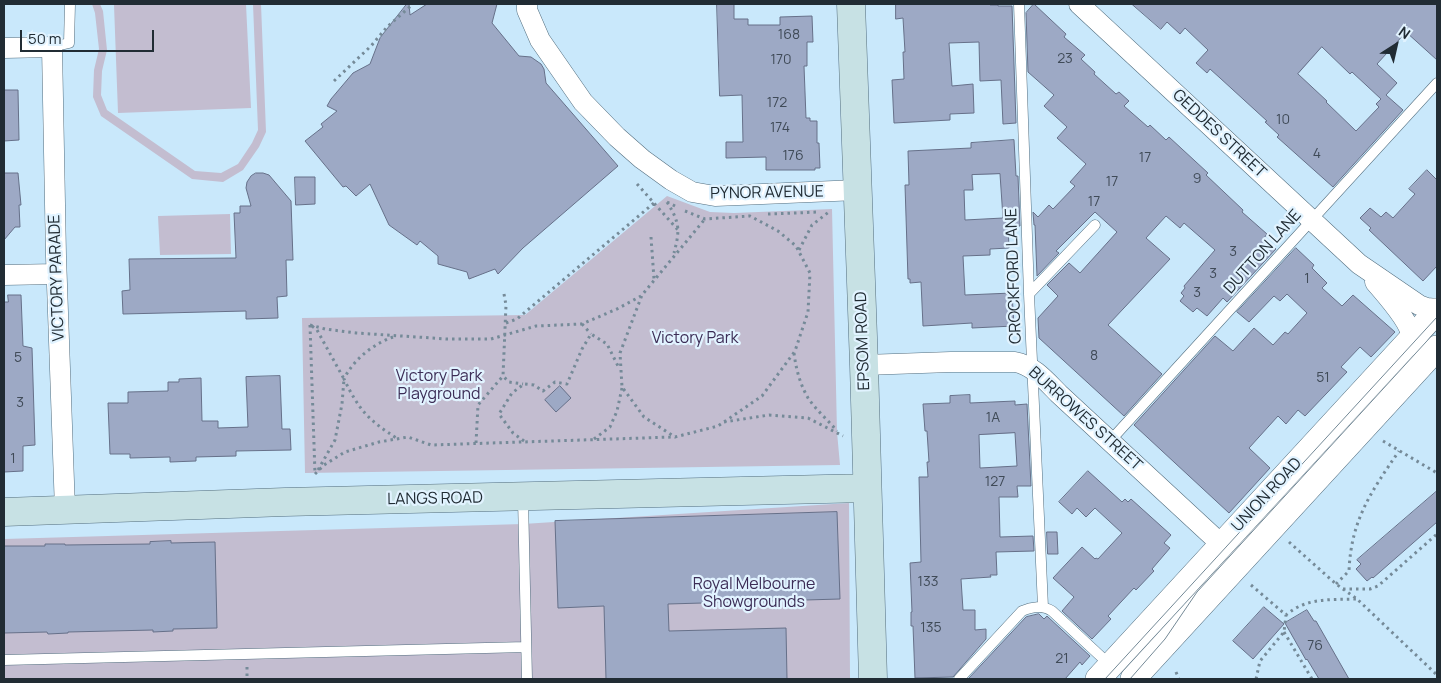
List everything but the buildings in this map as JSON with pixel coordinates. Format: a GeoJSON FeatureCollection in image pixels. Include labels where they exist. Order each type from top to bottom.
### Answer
{"type":"FeatureCollection","features":[{"type":"Feature","properties":{"kind":"main road","name":"EPSOM ROAD"},"geometry":{"type":"LineString","coordinates":[[851,4],[873,679]]}},
{"type":"Feature","properties":{"kind":"main road","name":"LANGS ROAD"},"geometry":{"type":"LineString","coordinates":[[4,512],[285,502],[867,488]]}},
{"type":"Feature","properties":{"kind":"street","name":"PYNOR AVENUE"},"geometry":{"type":"LineString","coordinates":[[528,4],[527,10],[540,40],[584,102],[617,137],[642,159],[671,180],[692,192],[715,196],[858,190]]}},
{"type":"Feature","properties":{"kind":"street","name":"GEDDES STREET"},"geometry":{"type":"LineString","coordinates":[[1080,4],[1359,264],[1406,322],[1412,332],[1412,339],[1433,352]]}},
{"type":"Feature","properties":{"kind":"street"},"geometry":{"type":"LineString","coordinates":[[4,48],[52,47]]}},
{"type":"Feature","properties":{"kind":"street","name":"VICTORY PARADE"},"geometry":{"type":"LineString","coordinates":[[52,47],[56,274],[64,510]]}},
{"type":"Feature","properties":{"kind":"street","name":"GEDDES STREET"},"geometry":{"type":"LineString","coordinates":[[1359,264],[1419,304],[1437,310]]}},
{"type":"Feature","properties":{"kind":"street"},"geometry":{"type":"LineString","coordinates":[[4,275],[56,274]]}},
{"type":"Feature","properties":{"kind":"street","name":"UNION ROAD"},"geometry":{"type":"LineString","coordinates":[[1112,675],[1222,544],[1437,310]]}},
{"type":"Feature","properties":{"kind":"street","name":"UNION ROAD"},"geometry":{"type":"LineString","coordinates":[[1133,679],[1433,352]]}},
{"type":"Feature","properties":{"kind":"street","name":"BURROWES STREET"},"geometry":{"type":"LineString","coordinates":[[864,365],[951,362],[1015,362],[1025,365],[1033,370],[1241,562]]}},
{"type":"Feature","properties":{"kind":"lane"},"geometry":{"type":"LineString","coordinates":[[52,47],[69,43],[70,4]]}},
{"type":"Feature","properties":{"kind":"lane","name":"CROCKFORD LANE"},"geometry":{"type":"LineString","coordinates":[[1019,4],[1029,294],[1043,607]]}},
{"type":"Feature","properties":{"kind":"lane","name":"DUTTON LANE"},"geometry":{"type":"LineString","coordinates":[[1110,441],[1437,83]]}},
{"type":"Feature","properties":{"kind":"lane"},"geometry":{"type":"LineString","coordinates":[[1029,294],[1095,225]]}},
{"type":"Feature","properties":{"kind":"lane"},"geometry":{"type":"LineString","coordinates":[[522,497],[527,679]]}},
{"type":"Feature","properties":{"kind":"lane"},"geometry":{"type":"LineString","coordinates":[[959,679],[1022,611],[1043,607],[1052,611],[1112,675]]}},
{"type":"Feature","properties":{"kind":"lane"},"geometry":{"type":"LineString","coordinates":[[4,660],[526,648]]}},
{"type":"Feature","properties":{"kind":"path"},"geometry":{"type":"LineString","coordinates":[[334,81],[371,46],[387,27],[413,4]]}},
{"type":"Feature","properties":{"kind":"path"},"geometry":{"type":"LineString","coordinates":[[637,184],[678,230]]}},
{"type":"Feature","properties":{"kind":"path"},"geometry":{"type":"LineString","coordinates":[[506,323],[517,318],[654,203]]}},
{"type":"Feature","properties":{"kind":"path"},"geometry":{"type":"LineString","coordinates":[[799,250],[812,225],[832,209]]}},
{"type":"Feature","properties":{"kind":"path"},"geometry":{"type":"LineString","coordinates":[[315,474],[324,465],[345,452],[379,442],[408,437],[431,445],[675,437],[718,426],[762,396],[794,352],[808,312],[810,273],[796,246],[778,230],[750,216],[705,219],[642,295],[620,353],[622,387],[617,411],[610,427],[593,439]]}},
{"type":"Feature","properties":{"kind":"path"},"geometry":{"type":"LineString","coordinates":[[651,237],[654,280]]}},
{"type":"Feature","properties":{"kind":"path"},"geometry":{"type":"LineString","coordinates":[[476,443],[478,405],[503,376],[506,335],[504,294]]}},
{"type":"Feature","properties":{"kind":"path"},"geometry":{"type":"LineString","coordinates":[[310,325],[325,329],[396,336],[491,339],[536,326],[582,324],[617,309],[642,295]]}},
{"type":"Feature","properties":{"kind":"path"},"geometry":{"type":"LineString","coordinates":[[582,324],[591,334],[607,344],[621,371]]}},
{"type":"Feature","properties":{"kind":"path"},"geometry":{"type":"LineString","coordinates":[[310,325],[317,330],[354,400],[370,419],[398,439]]}},
{"type":"Feature","properties":{"kind":"path"},"geometry":{"type":"LineString","coordinates":[[310,325],[315,474]]}},
{"type":"Feature","properties":{"kind":"path"},"geometry":{"type":"LineString","coordinates":[[503,376],[509,382],[534,385],[543,391],[555,382],[567,384],[582,349],[591,334]]}},
{"type":"Feature","properties":{"kind":"path"},"geometry":{"type":"LineString","coordinates":[[315,474],[335,440],[342,404],[344,379],[349,369],[381,341],[396,336]]}},
{"type":"Feature","properties":{"kind":"path"},"geometry":{"type":"LineString","coordinates":[[794,352],[796,372],[809,399],[837,432]]}},
{"type":"Feature","properties":{"kind":"path"},"geometry":{"type":"LineString","coordinates":[[524,384],[512,393],[499,414],[513,433],[525,442]]}},
{"type":"Feature","properties":{"kind":"path"},"geometry":{"type":"LineString","coordinates":[[622,387],[644,417],[675,437]]}},
{"type":"Feature","properties":{"kind":"path"},"geometry":{"type":"LineString","coordinates":[[724,422],[769,415],[808,418],[842,436]]}},
{"type":"Feature","properties":{"kind":"path"},"geometry":{"type":"LineString","coordinates":[[1383,441],[1437,473]]}},
{"type":"Feature","properties":{"kind":"path"},"geometry":{"type":"LineString","coordinates":[[1336,584],[1349,571],[1350,551],[1358,519],[1375,487],[1399,451]]}},
{"type":"Feature","properties":{"kind":"path"},"geometry":{"type":"LineString","coordinates":[[1343,589],[1378,586],[1437,534]]}},
{"type":"Feature","properties":{"kind":"path"},"geometry":{"type":"LineString","coordinates":[[1289,542],[1336,584],[1357,599],[1437,675]]}},
{"type":"Feature","properties":{"kind":"path"},"geometry":{"type":"LineString","coordinates":[[1251,585],[1286,615]]}},
{"type":"Feature","properties":{"kind":"path"},"geometry":{"type":"LineString","coordinates":[[1256,679],[1260,660],[1284,632],[1286,615],[1295,608],[1318,600],[1357,599]]}},
{"type":"Feature","properties":{"kind":"path"},"geometry":{"type":"LineString","coordinates":[[1284,632],[1312,679]]}},
{"type":"Feature","properties":{"kind":"green space"},"geometry":{"type":"Polygon","coordinates":[[[92,4],[100,4],[103,11],[107,50],[102,71],[101,95],[107,110],[195,171],[221,173],[238,164],[258,130],[253,4],[261,4],[266,132],[259,147],[243,170],[223,182],[192,179],[101,116],[93,97],[94,70],[99,49],[95,13],[92,4]]]}},
{"type":"Feature","properties":{"kind":"green space"},"geometry":{"type":"Polygon","coordinates":[[[246,4],[251,108],[118,113],[114,5],[246,4]]]}},
{"type":"Feature","properties":{"kind":"green space","name":"Victory Park"},"geometry":{"type":"Polygon","coordinates":[[[667,196],[710,212],[734,213],[832,209],[837,432],[840,465],[305,473],[302,318],[525,315],[667,196]]]}},
{"type":"Feature","properties":{"kind":"green space"},"geometry":{"type":"Polygon","coordinates":[[[230,214],[231,254],[160,255],[158,216],[230,214]]]}},
{"type":"Feature","properties":{"kind":"green space","name":"Royal Melbourne Showgrounds"},"geometry":{"type":"Polygon","coordinates":[[[849,503],[850,679],[4,679],[4,539],[523,524],[849,503]]]}},
{"type":"Feature","properties":{"kind":"tram line"},"geometry":{"type":"LineString","coordinates":[[1105,679],[1437,317]]}},
{"type":"Feature","properties":{"kind":"tram line"},"geometry":{"type":"LineString","coordinates":[[1130,679],[1165,639],[1197,592],[1437,330]]}},
{"type":"Feature","properties":{"kind":"park label","name":"Victory Park Playground"},"geometry":{"type":"Point","coordinates":[439,386]}}]}
